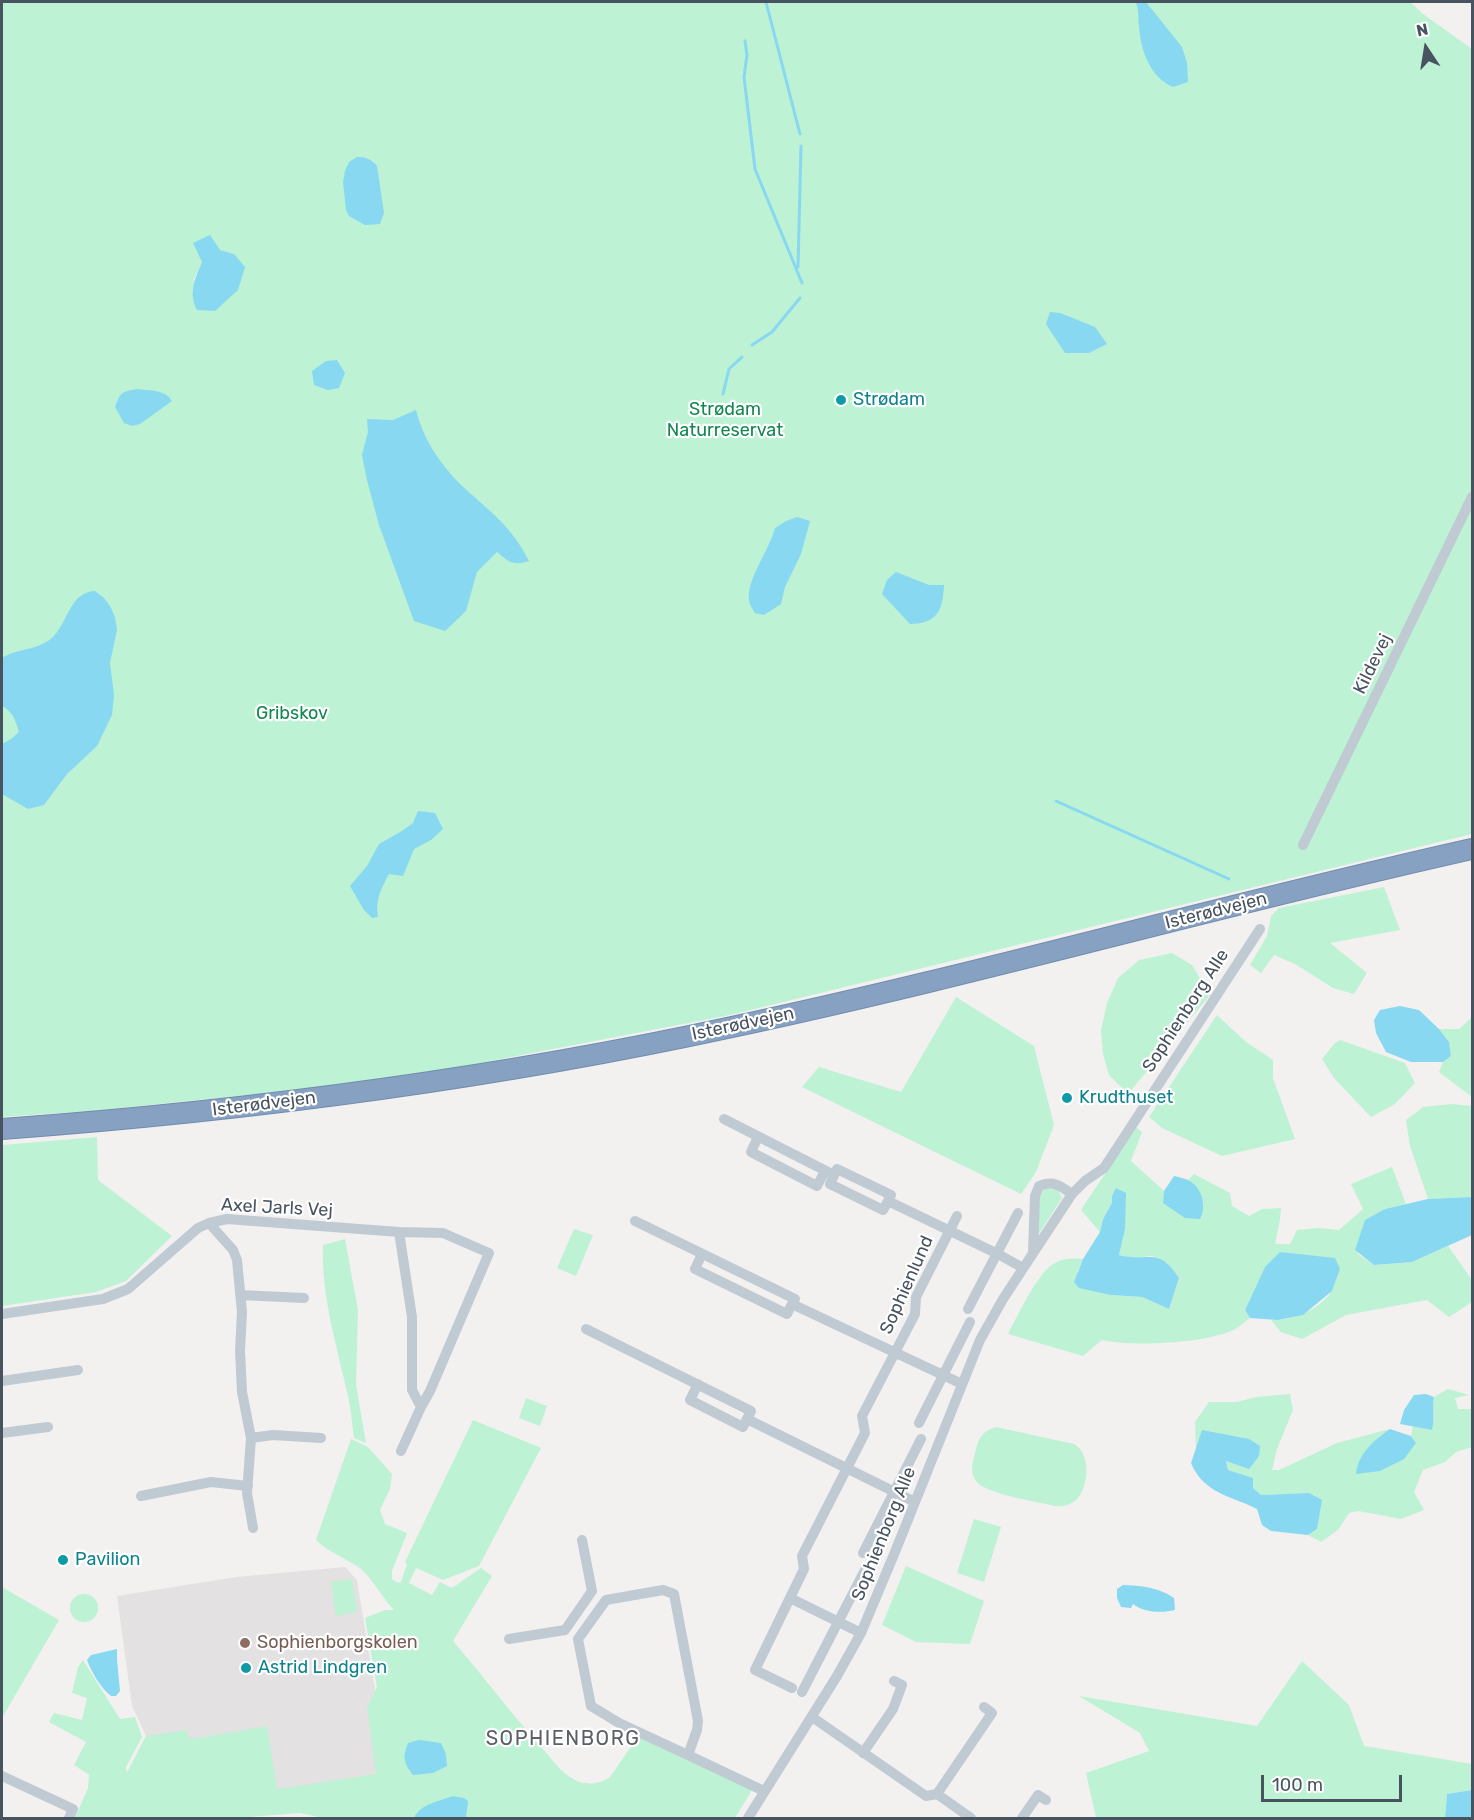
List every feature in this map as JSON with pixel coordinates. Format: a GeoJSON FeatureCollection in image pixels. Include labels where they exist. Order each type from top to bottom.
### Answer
{"type":"FeatureCollection","features":[{"type":"Feature","properties":{"kind":"highway","name":"Isterødvejen"},"geometry":{"type":"LineString","coordinates":[[2,1129],[215,1110],[285,1101],[477,1074],[730,1028],[928,983],[1273,896],[1473,849]]}},
{"type":"Feature","properties":{"kind":"street","name":"Kildevej"},"geometry":{"type":"LineString","coordinates":[[1303,845],[1473,497]]}},
{"type":"Feature","properties":{"kind":"street","name":"Sophienborg Alle"},"geometry":{"type":"LineString","coordinates":[[748,1818],[812,1717],[861,1633],[980,1340],[1003,1299],[1072,1194],[1085,1180],[1104,1168],[1260,929]]}},
{"type":"Feature","properties":{"kind":"street","name":"Sophienlund"},"geometry":{"type":"LineString","coordinates":[[724,1119],[829,1173]]}},
{"type":"Feature","properties":{"kind":"street"},"geometry":{"type":"LineString","coordinates":[[758,1137],[751,1152],[817,1186],[829,1173]]}},
{"type":"Feature","properties":{"kind":"street","name":"Sophienlund"},"geometry":{"type":"LineString","coordinates":[[837,1169],[891,1195],[883,1210],[830,1184],[829,1173],[837,1169]]}},
{"type":"Feature","properties":{"kind":"street","name":"Sophienborg Alle"},"geometry":{"type":"LineString","coordinates":[[1033,1252],[1035,1196],[1039,1186],[1049,1183],[1060,1186],[1072,1194]]}},
{"type":"Feature","properties":{"kind":"street","name":"Sophienlund"},"geometry":{"type":"LineString","coordinates":[[888,1201],[1023,1268]]}},
{"type":"Feature","properties":{"kind":"street"},"geometry":{"type":"LineString","coordinates":[[968,1309],[1018,1213]]}},
{"type":"Feature","properties":{"kind":"street","name":"Sophienlund"},"geometry":{"type":"LineString","coordinates":[[866,1568],[838,1622],[797,1690],[755,1670],[804,1569],[802,1556],[865,1433],[862,1416],[915,1314],[916,1297],[957,1216]]}},
{"type":"Feature","properties":{"kind":"street","name":"Axel Jarls Vej"},"geometry":{"type":"LineString","coordinates":[[2,1314],[103,1299],[128,1289],[198,1228],[226,1219],[399,1233],[443,1233],[489,1253],[430,1391],[401,1451]]}},
{"type":"Feature","properties":{"kind":"street","name":"Sophienlund"},"geometry":{"type":"LineString","coordinates":[[635,1221],[795,1299],[787,1314],[695,1269],[702,1254]]}},
{"type":"Feature","properties":{"kind":"street"},"geometry":{"type":"LineString","coordinates":[[209,1223],[233,1250],[237,1260],[242,1312],[240,1351],[242,1392],[251,1438],[247,1493],[253,1528]]}},
{"type":"Feature","properties":{"kind":"street"},"geometry":{"type":"LineString","coordinates":[[399,1233],[412,1317],[412,1390],[421,1407]]}},
{"type":"Feature","properties":{"kind":"street"},"geometry":{"type":"LineString","coordinates":[[240,1295],[304,1298]]}},
{"type":"Feature","properties":{"kind":"street","name":"Sophienlund"},"geometry":{"type":"LineString","coordinates":[[792,1304],[962,1384]]}},
{"type":"Feature","properties":{"kind":"street"},"geometry":{"type":"LineString","coordinates":[[918,1424],[970,1322]]}},
{"type":"Feature","properties":{"kind":"street"},"geometry":{"type":"LineString","coordinates":[[586,1329],[698,1384],[751,1411],[743,1427],[690,1400],[698,1384]]}},
{"type":"Feature","properties":{"kind":"street"},"geometry":{"type":"LineString","coordinates":[[2,1381],[78,1370]]}},
{"type":"Feature","properties":{"kind":"street"},"geometry":{"type":"LineString","coordinates":[[747,1419],[915,1502]]}},
{"type":"Feature","properties":{"kind":"street"},"geometry":{"type":"LineString","coordinates":[[2,1433],[48,1427]]}},
{"type":"Feature","properties":{"kind":"street"},"geometry":{"type":"LineString","coordinates":[[251,1438],[273,1435],[321,1438]]}},
{"type":"Feature","properties":{"kind":"street"},"geometry":{"type":"LineString","coordinates":[[863,1553],[921,1439]]}},
{"type":"Feature","properties":{"kind":"street"},"geometry":{"type":"LineString","coordinates":[[141,1496],[211,1482],[248,1485]]}},
{"type":"Feature","properties":{"kind":"street"},"geometry":{"type":"LineString","coordinates":[[509,1639],[565,1630],[592,1591],[582,1540]]}},
{"type":"Feature","properties":{"kind":"street"},"geometry":{"type":"LineString","coordinates":[[590,1583],[613,1598]]}},
{"type":"Feature","properties":{"kind":"street"},"geometry":{"type":"LineString","coordinates":[[688,1755],[698,1721],[674,1594],[663,1590],[606,1600],[578,1639],[591,1706],[619,1723],[764,1791]]}},
{"type":"Feature","properties":{"kind":"street"},"geometry":{"type":"LineString","coordinates":[[790,1598],[861,1633]]}},
{"type":"Feature","properties":{"kind":"street"},"geometry":{"type":"LineString","coordinates":[[558,1631],[580,1646]]}},
{"type":"Feature","properties":{"kind":"street"},"geometry":{"type":"LineString","coordinates":[[863,1753],[893,1709],[902,1685],[894,1681]]}},
{"type":"Feature","properties":{"kind":"street"},"geometry":{"type":"LineString","coordinates":[[938,1794],[992,1713],[984,1707]]}},
{"type":"Feature","properties":{"kind":"street"},"geometry":{"type":"LineString","coordinates":[[812,1717],[926,1796],[938,1794],[970,1818]]}},
{"type":"Feature","properties":{"kind":"street"},"geometry":{"type":"LineString","coordinates":[[2,1776],[71,1814]]}},
{"type":"Feature","properties":{"kind":"street"},"geometry":{"type":"LineString","coordinates":[[1022,1818],[1038,1795],[1046,1800]]}},
{"type":"Feature","properties":{"kind":"shaded area","name":"Sophienborgskolen"},"geometry":{"type":"Polygon","coordinates":[[[345,1567],[357,1580],[375,1690],[373,1722],[379,1776],[277,1792],[118,1790],[146,1736],[132,1706],[117,1596],[236,1577],[345,1567]]]}},
{"type":"Feature","properties":{"kind":"green space","name":"Strødam Naturreservat"},"geometry":{"type":"Polygon","coordinates":[[[2,2],[1410,2],[1472,49],[1472,834],[730,1015],[465,1066],[317,1088],[90,1111],[2,1117],[2,2]],[[220,250],[202,262],[193,281],[234,254],[220,250]]]}},
{"type":"Feature","properties":{"kind":"green space"},"geometry":{"type":"Polygon","coordinates":[[[1384,887],[1400,930],[1330,943],[1367,973],[1354,994],[1333,988],[1295,964],[1274,955],[1261,973],[1250,965],[1267,936],[1271,916],[1279,908],[1384,887]]]}},
{"type":"Feature","properties":{"kind":"green space"},"geometry":{"type":"Polygon","coordinates":[[[1172,953],[1192,965],[1210,995],[1128,1094],[1109,1075],[1103,1054],[1101,1030],[1107,1003],[1118,978],[1139,960],[1172,953]]]}},
{"type":"Feature","properties":{"kind":"green space"},"geometry":{"type":"Polygon","coordinates":[[[956,997],[1034,1046],[1054,1125],[1036,1172],[1021,1194],[802,1087],[819,1067],[901,1092],[956,997]]]}},
{"type":"Feature","properties":{"kind":"green space"},"geometry":{"type":"Polygon","coordinates":[[[1217,1015],[1246,1042],[1273,1060],[1273,1078],[1295,1139],[1222,1156],[1162,1128],[1149,1117],[1217,1015]]]}},
{"type":"Feature","properties":{"kind":"green space"},"geometry":{"type":"Polygon","coordinates":[[[1472,1017],[1472,1097],[1439,1072],[1443,1062],[1451,1056],[1449,1042],[1439,1029],[1459,1029],[1472,1017]]]}},
{"type":"Feature","properties":{"kind":"green space"},"geometry":{"type":"Polygon","coordinates":[[[1340,1040],[1405,1063],[1415,1083],[1395,1104],[1371,1117],[1334,1078],[1322,1059],[1340,1040]]]}},
{"type":"Feature","properties":{"kind":"green space"},"geometry":{"type":"Polygon","coordinates":[[[1452,1104],[1472,1106],[1472,1197],[1428,1199],[1410,1146],[1406,1120],[1423,1107],[1452,1104]]]}},
{"type":"Feature","properties":{"kind":"green space"},"geometry":{"type":"Polygon","coordinates":[[[1136,1127],[1142,1132],[1131,1161],[1164,1191],[1163,1203],[1194,1185],[1188,1180],[1194,1174],[1230,1193],[1232,1206],[1249,1216],[1262,1209],[1281,1208],[1275,1244],[1290,1244],[1297,1230],[1318,1228],[1339,1230],[1363,1209],[1351,1184],[1392,1167],[1406,1204],[1385,1209],[1356,1250],[1358,1254],[1374,1265],[1412,1262],[1448,1246],[1472,1280],[1472,1302],[1449,1317],[1427,1300],[1346,1315],[1302,1339],[1281,1332],[1271,1320],[1288,1319],[1320,1304],[1331,1292],[1340,1269],[1265,1267],[1245,1310],[1250,1318],[1236,1329],[1219,1335],[1167,1343],[1102,1340],[1083,1356],[1008,1334],[1042,1275],[1055,1263],[1068,1259],[1083,1259],[1077,1272],[1111,1295],[1142,1297],[1169,1309],[1179,1278],[1158,1258],[1151,1256],[1133,1258],[1119,1255],[1125,1229],[1112,1196],[1112,1203],[1103,1219],[1100,1232],[1081,1210],[1136,1127]]]}},
{"type":"Feature","properties":{"kind":"green space"},"geometry":{"type":"Polygon","coordinates":[[[97,1137],[98,1180],[172,1236],[126,1281],[96,1292],[2,1306],[2,1145],[97,1137]]]}},
{"type":"Feature","properties":{"kind":"green space"},"geometry":{"type":"Polygon","coordinates":[[[1045,1188],[1058,1190],[1062,1198],[1036,1238],[1039,1195],[1045,1188]]]}},
{"type":"Feature","properties":{"kind":"green space"},"geometry":{"type":"Polygon","coordinates":[[[574,1229],[593,1235],[576,1276],[557,1268],[574,1229]]]}},
{"type":"Feature","properties":{"kind":"green space"},"geometry":{"type":"Polygon","coordinates":[[[345,1239],[358,1310],[356,1385],[366,1443],[354,1438],[349,1401],[325,1284],[323,1245],[345,1239]]]}},
{"type":"Feature","properties":{"kind":"green space"},"geometry":{"type":"Polygon","coordinates":[[[1448,1389],[1469,1395],[1455,1398],[1458,1409],[1472,1409],[1472,1447],[1456,1452],[1445,1462],[1423,1470],[1414,1492],[1424,1510],[1401,1519],[1358,1511],[1349,1513],[1338,1530],[1321,1542],[1308,1535],[1317,1529],[1309,1493],[1261,1495],[1253,1488],[1252,1478],[1228,1470],[1226,1461],[1238,1465],[1201,1434],[1196,1449],[1195,1422],[1209,1402],[1237,1402],[1256,1397],[1290,1394],[1293,1410],[1277,1449],[1272,1470],[1279,1470],[1337,1443],[1390,1429],[1378,1437],[1416,1443],[1411,1436],[1413,1426],[1432,1430],[1434,1397],[1448,1389]]]}},
{"type":"Feature","properties":{"kind":"green space"},"geometry":{"type":"Polygon","coordinates":[[[526,1398],[547,1406],[540,1426],[519,1418],[526,1398]]]}},
{"type":"Feature","properties":{"kind":"green space"},"geometry":{"type":"Polygon","coordinates":[[[473,1420],[541,1448],[479,1566],[443,1580],[416,1568],[409,1583],[432,1595],[440,1582],[452,1588],[481,1568],[492,1576],[453,1641],[557,1766],[570,1777],[589,1784],[598,1783],[610,1777],[639,1735],[752,1790],[735,1818],[322,1818],[300,1813],[235,1818],[75,1818],[88,1788],[89,1775],[74,1765],[86,1742],[49,1722],[54,1713],[82,1720],[87,1698],[72,1693],[78,1667],[83,1660],[120,1719],[135,1717],[142,1737],[126,1767],[127,1773],[146,1736],[187,1730],[188,1736],[192,1739],[267,1726],[277,1789],[376,1774],[367,1707],[377,1687],[365,1618],[385,1610],[394,1610],[361,1569],[316,1540],[351,1439],[368,1447],[392,1474],[390,1489],[380,1510],[385,1524],[407,1533],[392,1571],[392,1579],[398,1583],[401,1582],[407,1564],[405,1562],[473,1420]]]}},
{"type":"Feature","properties":{"kind":"green space"},"geometry":{"type":"Polygon","coordinates":[[[996,1427],[1074,1444],[1080,1448],[1086,1462],[1086,1478],[1077,1499],[1067,1505],[1055,1506],[1000,1494],[981,1486],[974,1477],[972,1466],[977,1445],[988,1430],[996,1427]]]}},
{"type":"Feature","properties":{"kind":"green space"},"geometry":{"type":"Polygon","coordinates":[[[974,1519],[1001,1527],[984,1582],[957,1573],[974,1519]]]}},
{"type":"Feature","properties":{"kind":"green space"},"geometry":{"type":"Polygon","coordinates":[[[906,1566],[984,1601],[970,1644],[916,1642],[882,1625],[906,1566]]]}},
{"type":"Feature","properties":{"kind":"green space"},"geometry":{"type":"Polygon","coordinates":[[[352,1579],[357,1612],[336,1616],[331,1582],[352,1579]]]}},
{"type":"Feature","properties":{"kind":"green space"},"geometry":{"type":"Polygon","coordinates":[[[2,1587],[59,1620],[2,1718],[2,1587]]]}},
{"type":"Feature","properties":{"kind":"green space"},"geometry":{"type":"Polygon","coordinates":[[[84,1594],[94,1598],[98,1608],[94,1618],[84,1622],[74,1618],[70,1608],[74,1598],[84,1594]]]}},
{"type":"Feature","properties":{"kind":"green space"},"geometry":{"type":"Polygon","coordinates":[[[1302,1661],[1349,1705],[1364,1746],[1472,1764],[1472,1790],[1447,1794],[1445,1818],[1096,1818],[1086,1773],[1149,1751],[1140,1733],[1079,1696],[1257,1726],[1302,1661]]]}},
{"type":"Feature","properties":{"kind":"water"},"geometry":{"type":"Polygon","coordinates":[[[1134,2],[1146,2],[1182,47],[1187,63],[1188,82],[1173,87],[1165,83],[1153,70],[1142,45],[1138,9],[1134,2]]]}},
{"type":"Feature","properties":{"kind":"water"},"geometry":{"type":"Polygon","coordinates":[[[357,157],[368,159],[377,166],[384,213],[380,224],[365,225],[349,216],[346,210],[343,182],[345,171],[349,162],[357,157]]]}},
{"type":"Feature","properties":{"kind":"water"},"geometry":{"type":"Polygon","coordinates":[[[210,235],[220,250],[234,254],[245,267],[238,290],[215,311],[197,310],[193,298],[195,280],[202,262],[193,243],[210,235]]]}},
{"type":"Feature","properties":{"kind":"water"},"geometry":{"type":"Polygon","coordinates":[[[1050,312],[1060,313],[1095,327],[1107,344],[1089,353],[1065,353],[1046,324],[1050,312]]]}},
{"type":"Feature","properties":{"kind":"water"},"geometry":{"type":"Polygon","coordinates":[[[337,360],[345,373],[339,388],[328,390],[314,385],[312,371],[326,361],[337,360]]]}},
{"type":"Feature","properties":{"kind":"water"},"geometry":{"type":"Polygon","coordinates":[[[137,389],[161,392],[172,401],[140,424],[132,426],[124,423],[115,407],[122,394],[137,389]]]}},
{"type":"Feature","properties":{"kind":"water"},"geometry":{"type":"Polygon","coordinates":[[[416,410],[423,431],[439,460],[461,485],[507,528],[529,561],[512,562],[497,552],[477,572],[466,611],[445,631],[414,621],[379,525],[362,455],[368,432],[367,419],[393,420],[416,410]]]}},
{"type":"Feature","properties":{"kind":"water"},"geometry":{"type":"Polygon","coordinates":[[[797,517],[810,521],[801,554],[785,587],[781,604],[764,615],[755,613],[749,600],[751,583],[775,528],[797,517]]]}},
{"type":"Feature","properties":{"kind":"water"},"geometry":{"type":"Polygon","coordinates":[[[896,572],[929,585],[944,585],[942,602],[937,614],[927,621],[910,624],[882,594],[887,580],[896,572]]]}},
{"type":"Feature","properties":{"kind":"water"},"geometry":{"type":"Polygon","coordinates":[[[95,591],[110,606],[117,630],[110,663],[114,695],[112,715],[97,746],[67,774],[44,805],[28,809],[2,794],[2,744],[19,732],[13,716],[2,706],[2,658],[47,642],[58,631],[80,596],[95,591]]]}},
{"type":"Feature","properties":{"kind":"water"},"geometry":{"type":"Polygon","coordinates":[[[418,811],[435,813],[443,829],[431,840],[414,849],[403,876],[389,874],[378,900],[378,917],[372,918],[364,910],[350,886],[367,866],[379,844],[413,823],[418,811]]]}},
{"type":"Feature","properties":{"kind":"water"},"geometry":{"type":"Polygon","coordinates":[[[1400,1006],[1419,1010],[1439,1029],[1449,1042],[1451,1056],[1443,1062],[1411,1062],[1386,1052],[1376,1033],[1374,1020],[1380,1010],[1400,1006]]]}},
{"type":"Feature","properties":{"kind":"water"},"geometry":{"type":"Polygon","coordinates":[[[1174,1176],[1188,1180],[1197,1187],[1203,1203],[1200,1219],[1185,1218],[1163,1203],[1164,1191],[1174,1176]]]}},
{"type":"Feature","properties":{"kind":"water"},"geometry":{"type":"Polygon","coordinates":[[[1116,1188],[1126,1193],[1125,1229],[1119,1255],[1159,1258],[1171,1268],[1179,1278],[1169,1309],[1142,1297],[1111,1295],[1079,1288],[1074,1282],[1083,1259],[1100,1232],[1116,1188]]]}},
{"type":"Feature","properties":{"kind":"water"},"geometry":{"type":"Polygon","coordinates":[[[1472,1197],[1472,1235],[1412,1262],[1374,1265],[1355,1250],[1365,1220],[1385,1209],[1428,1199],[1472,1197]]]}},
{"type":"Feature","properties":{"kind":"water"},"geometry":{"type":"Polygon","coordinates":[[[1280,1252],[1335,1258],[1340,1269],[1332,1291],[1303,1315],[1278,1320],[1250,1318],[1245,1310],[1265,1267],[1280,1252]]]}},
{"type":"Feature","properties":{"kind":"water"},"geometry":{"type":"Polygon","coordinates":[[[1426,1394],[1434,1397],[1432,1430],[1400,1424],[1404,1410],[1414,1395],[1426,1394]]]}},
{"type":"Feature","properties":{"kind":"water"},"geometry":{"type":"Polygon","coordinates":[[[1390,1429],[1411,1436],[1416,1443],[1404,1459],[1380,1471],[1356,1474],[1363,1454],[1390,1429]]]}},
{"type":"Feature","properties":{"kind":"water"},"geometry":{"type":"Polygon","coordinates":[[[1202,1430],[1249,1439],[1260,1446],[1259,1456],[1249,1469],[1226,1461],[1228,1470],[1253,1478],[1253,1488],[1261,1495],[1309,1493],[1322,1500],[1317,1529],[1308,1535],[1271,1531],[1262,1525],[1257,1509],[1211,1488],[1203,1481],[1191,1463],[1202,1430]]]}},
{"type":"Feature","properties":{"kind":"water"},"geometry":{"type":"Polygon","coordinates":[[[1123,1585],[1163,1592],[1174,1598],[1175,1610],[1154,1612],[1133,1604],[1131,1608],[1121,1607],[1117,1598],[1117,1589],[1123,1585]]]}},
{"type":"Feature","properties":{"kind":"water"},"geometry":{"type":"Polygon","coordinates":[[[117,1649],[120,1691],[116,1696],[111,1696],[97,1680],[87,1660],[91,1655],[117,1649]]]}},
{"type":"Feature","properties":{"kind":"water"},"geometry":{"type":"Polygon","coordinates":[[[419,1740],[441,1743],[446,1754],[447,1766],[433,1773],[413,1775],[406,1764],[405,1753],[408,1743],[419,1740]]]}},
{"type":"Feature","properties":{"kind":"water"},"geometry":{"type":"Polygon","coordinates":[[[1472,1790],[1472,1818],[1445,1818],[1447,1794],[1472,1790]]]}},
{"type":"Feature","properties":{"kind":"water"},"geometry":{"type":"Polygon","coordinates":[[[453,1796],[468,1801],[466,1818],[414,1818],[426,1806],[453,1796]]]}},
{"type":"Feature","properties":{"kind":"waterway"},"geometry":{"type":"LineString","coordinates":[[766,2],[800,134]]}},
{"type":"Feature","properties":{"kind":"waterway"},"geometry":{"type":"LineString","coordinates":[[745,41],[747,55],[744,77],[755,169],[802,283]]}},
{"type":"Feature","properties":{"kind":"waterway"},"geometry":{"type":"LineString","coordinates":[[798,267],[801,146]]}},
{"type":"Feature","properties":{"kind":"waterway"},"geometry":{"type":"LineString","coordinates":[[752,345],[772,332],[800,298]]}},
{"type":"Feature","properties":{"kind":"waterway"},"geometry":{"type":"LineString","coordinates":[[723,394],[729,369],[742,357]]}},
{"type":"Feature","properties":{"kind":"waterway"},"geometry":{"type":"LineString","coordinates":[[1056,801],[1229,879]]}},
{"type":"Feature","properties":{"kind":"place","name":"Strødam"},"geometry":{"type":"Point","coordinates":[841,400]}},
{"type":"Feature","properties":{"kind":"place","name":"Krudthuset"},"geometry":{"type":"Point","coordinates":[1067,1098]}},
{"type":"Feature","properties":{"kind":"place","name":"Pavilion"},"geometry":{"type":"Point","coordinates":[63,1560]}},
{"type":"Feature","properties":{"kind":"place","name":"Sophienborgskolen"},"geometry":{"type":"Point","coordinates":[245,1643]}},
{"type":"Feature","properties":{"kind":"place","name":"Astrid Lindgren"},"geometry":{"type":"Point","coordinates":[246,1668]}},
{"type":"Feature","properties":{"kind":"district","name":"SOPHIENBORG"},"geometry":{"type":"Point","coordinates":[563,1739]}},
{"type":"Feature","properties":{"kind":"park label","name":"Gribskov"},"geometry":{"type":"Point","coordinates":[292,714]}}]}
